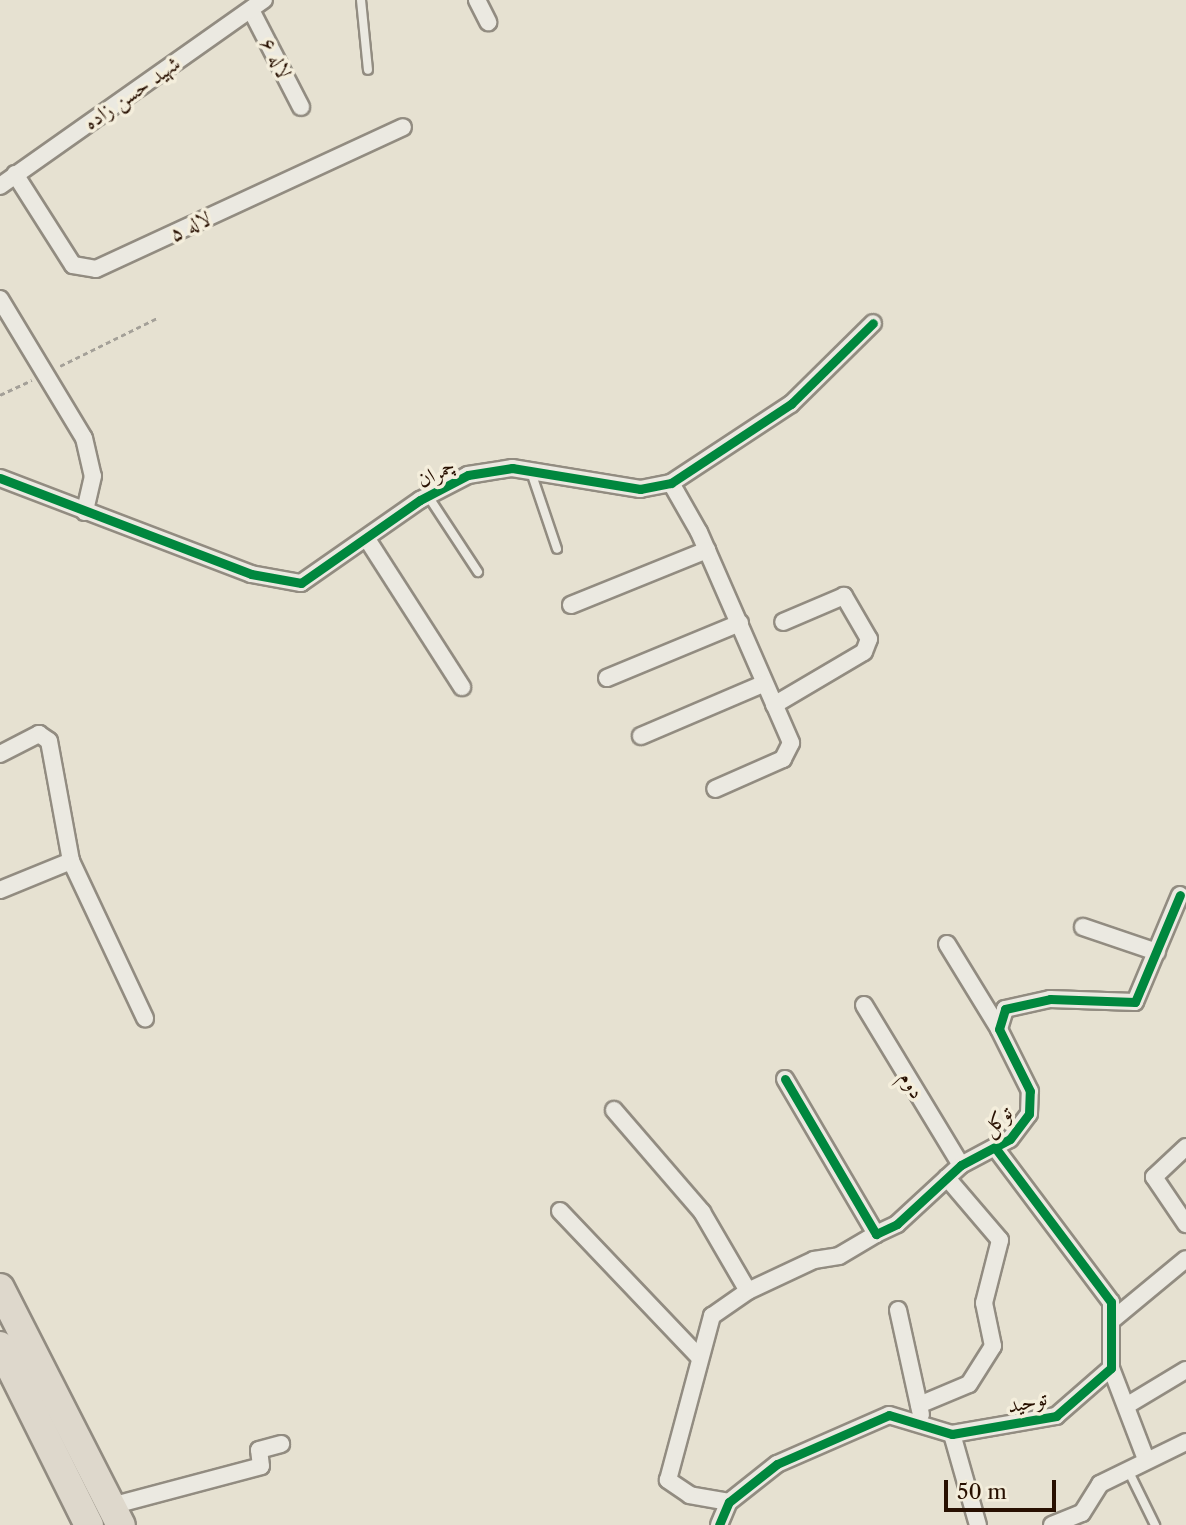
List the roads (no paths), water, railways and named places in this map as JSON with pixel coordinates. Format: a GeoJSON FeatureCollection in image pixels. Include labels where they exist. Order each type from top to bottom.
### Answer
{"type":"FeatureCollection","features":[{"type":"Feature","properties":{"kind":"highway"},"geometry":{"type":"LineString","coordinates":[[0,1287],[116,1515]]}},
{"type":"Feature","properties":{"kind":"highway"},"geometry":{"type":"LineString","coordinates":[[0,1346],[89,1525]]}},
{"type":"Feature","properties":{"kind":"street"},"geometry":{"type":"LineString","coordinates":[[477,0],[488,22]]}},
{"type":"Feature","properties":{"kind":"street","name":"لاله ۶"},"geometry":{"type":"LineString","coordinates":[[257,5],[301,107]]}},
{"type":"Feature","properties":{"kind":"street","name":"شهید حسن زاده"},"geometry":{"type":"LineString","coordinates":[[0,186],[257,5]]}},
{"type":"Feature","properties":{"kind":"street","name":"لاله ۵"},"geometry":{"type":"LineString","coordinates":[[15,174],[74,265],[96,269],[403,127]]}},
{"type":"Feature","properties":{"kind":"street"},"geometry":{"type":"LineString","coordinates":[[0,299],[46,373],[92,462],[85,512]]}},
{"type":"Feature","properties":{"kind":"street","name":"چمران"},"geometry":{"type":"LineString","coordinates":[[0,478],[85,512],[287,585],[313,578],[428,496],[468,475],[530,470],[640,489],[671,483],[791,404],[873,323]]}},
{"type":"Feature","properties":{"kind":"street"},"geometry":{"type":"LineString","coordinates":[[671,483],[707,550],[740,623],[763,684],[786,729],[789,753],[715,789]]}},
{"type":"Feature","properties":{"kind":"street"},"geometry":{"type":"LineString","coordinates":[[367,539],[462,687]]}},
{"type":"Feature","properties":{"kind":"street"},"geometry":{"type":"LineString","coordinates":[[571,605],[707,550]]}},
{"type":"Feature","properties":{"kind":"street"},"geometry":{"type":"LineString","coordinates":[[774,705],[864,652],[869,639],[844,596],[783,622]]}},
{"type":"Feature","properties":{"kind":"street"},"geometry":{"type":"LineString","coordinates":[[607,678],[740,623]]}},
{"type":"Feature","properties":{"kind":"street"},"geometry":{"type":"LineString","coordinates":[[641,736],[763,684]]}},
{"type":"Feature","properties":{"kind":"street"},"geometry":{"type":"LineString","coordinates":[[0,754],[38,734],[49,741],[71,861],[145,1018]]}},
{"type":"Feature","properties":{"kind":"street"},"geometry":{"type":"LineString","coordinates":[[0,891],[71,861]]}},
{"type":"Feature","properties":{"kind":"street"},"geometry":{"type":"LineString","coordinates":[[999,1029],[1005,1009],[1022,1003],[1135,1002],[1180,895]]}},
{"type":"Feature","properties":{"kind":"street"},"geometry":{"type":"LineString","coordinates":[[1083,927],[1157,952]]}},
{"type":"Feature","properties":{"kind":"street","name":"توکل"},"geometry":{"type":"LineString","coordinates":[[729,1502],[690,1495],[668,1480],[712,1316],[748,1291],[814,1260],[839,1256],[897,1224],[961,1165],[996,1149],[1021,1125],[1032,1099],[999,1029],[947,944]]}},
{"type":"Feature","properties":{"kind":"street","name":"دوم"},"geometry":{"type":"LineString","coordinates":[[864,1005],[961,1165]]}},
{"type":"Feature","properties":{"kind":"street"},"geometry":{"type":"LineString","coordinates":[[785,1079],[876,1234]]}},
{"type":"Feature","properties":{"kind":"street"},"geometry":{"type":"LineString","coordinates":[[614,1110],[702,1212],[748,1291]]}},
{"type":"Feature","properties":{"kind":"street"},"geometry":{"type":"LineString","coordinates":[[1186,1147],[1154,1177],[1186,1224]]}},
{"type":"Feature","properties":{"kind":"street"},"geometry":{"type":"LineString","coordinates":[[996,1149],[1111,1302],[1111,1368],[1146,1459]]}},
{"type":"Feature","properties":{"kind":"street"},"geometry":{"type":"LineString","coordinates":[[919,1405],[969,1384],[993,1346],[984,1303],[1000,1240],[947,1178]]}},
{"type":"Feature","properties":{"kind":"street"},"geometry":{"type":"LineString","coordinates":[[560,1211],[699,1357]]}},
{"type":"Feature","properties":{"kind":"street"},"geometry":{"type":"LineString","coordinates":[[1111,1321],[1186,1258]]}},
{"type":"Feature","properties":{"kind":"street"},"geometry":{"type":"LineString","coordinates":[[898,1310],[923,1428]]}},
{"type":"Feature","properties":{"kind":"street","name":"توحید"},"geometry":{"type":"LineString","coordinates":[[719,1525],[729,1502],[777,1464],[890,1415],[923,1428],[952,1434],[1056,1416],[1111,1368]]}},
{"type":"Feature","properties":{"kind":"street"},"geometry":{"type":"LineString","coordinates":[[1126,1406],[1186,1370]]}},
{"type":"Feature","properties":{"kind":"street"},"geometry":{"type":"LineString","coordinates":[[952,1434],[978,1525]]}},
{"type":"Feature","properties":{"kind":"street"},"geometry":{"type":"LineString","coordinates":[[1052,1525],[1082,1513],[1100,1485],[1127,1468],[1186,1442]]}},
{"type":"Feature","properties":{"kind":"street"},"geometry":{"type":"LineString","coordinates":[[116,1515],[261,1466],[258,1450],[281,1444]]}},
{"type":"Feature","properties":{"kind":"lane"},"geometry":{"type":"LineString","coordinates":[[361,0],[368,70]]}},
{"type":"Feature","properties":{"kind":"lane"},"geometry":{"type":"LineString","coordinates":[[530,470],[557,548]]}},
{"type":"Feature","properties":{"kind":"lane"},"geometry":{"type":"LineString","coordinates":[[428,496],[478,572]]}},
{"type":"Feature","properties":{"kind":"lane"},"geometry":{"type":"LineString","coordinates":[[1127,1468],[1155,1525]]}}]}
